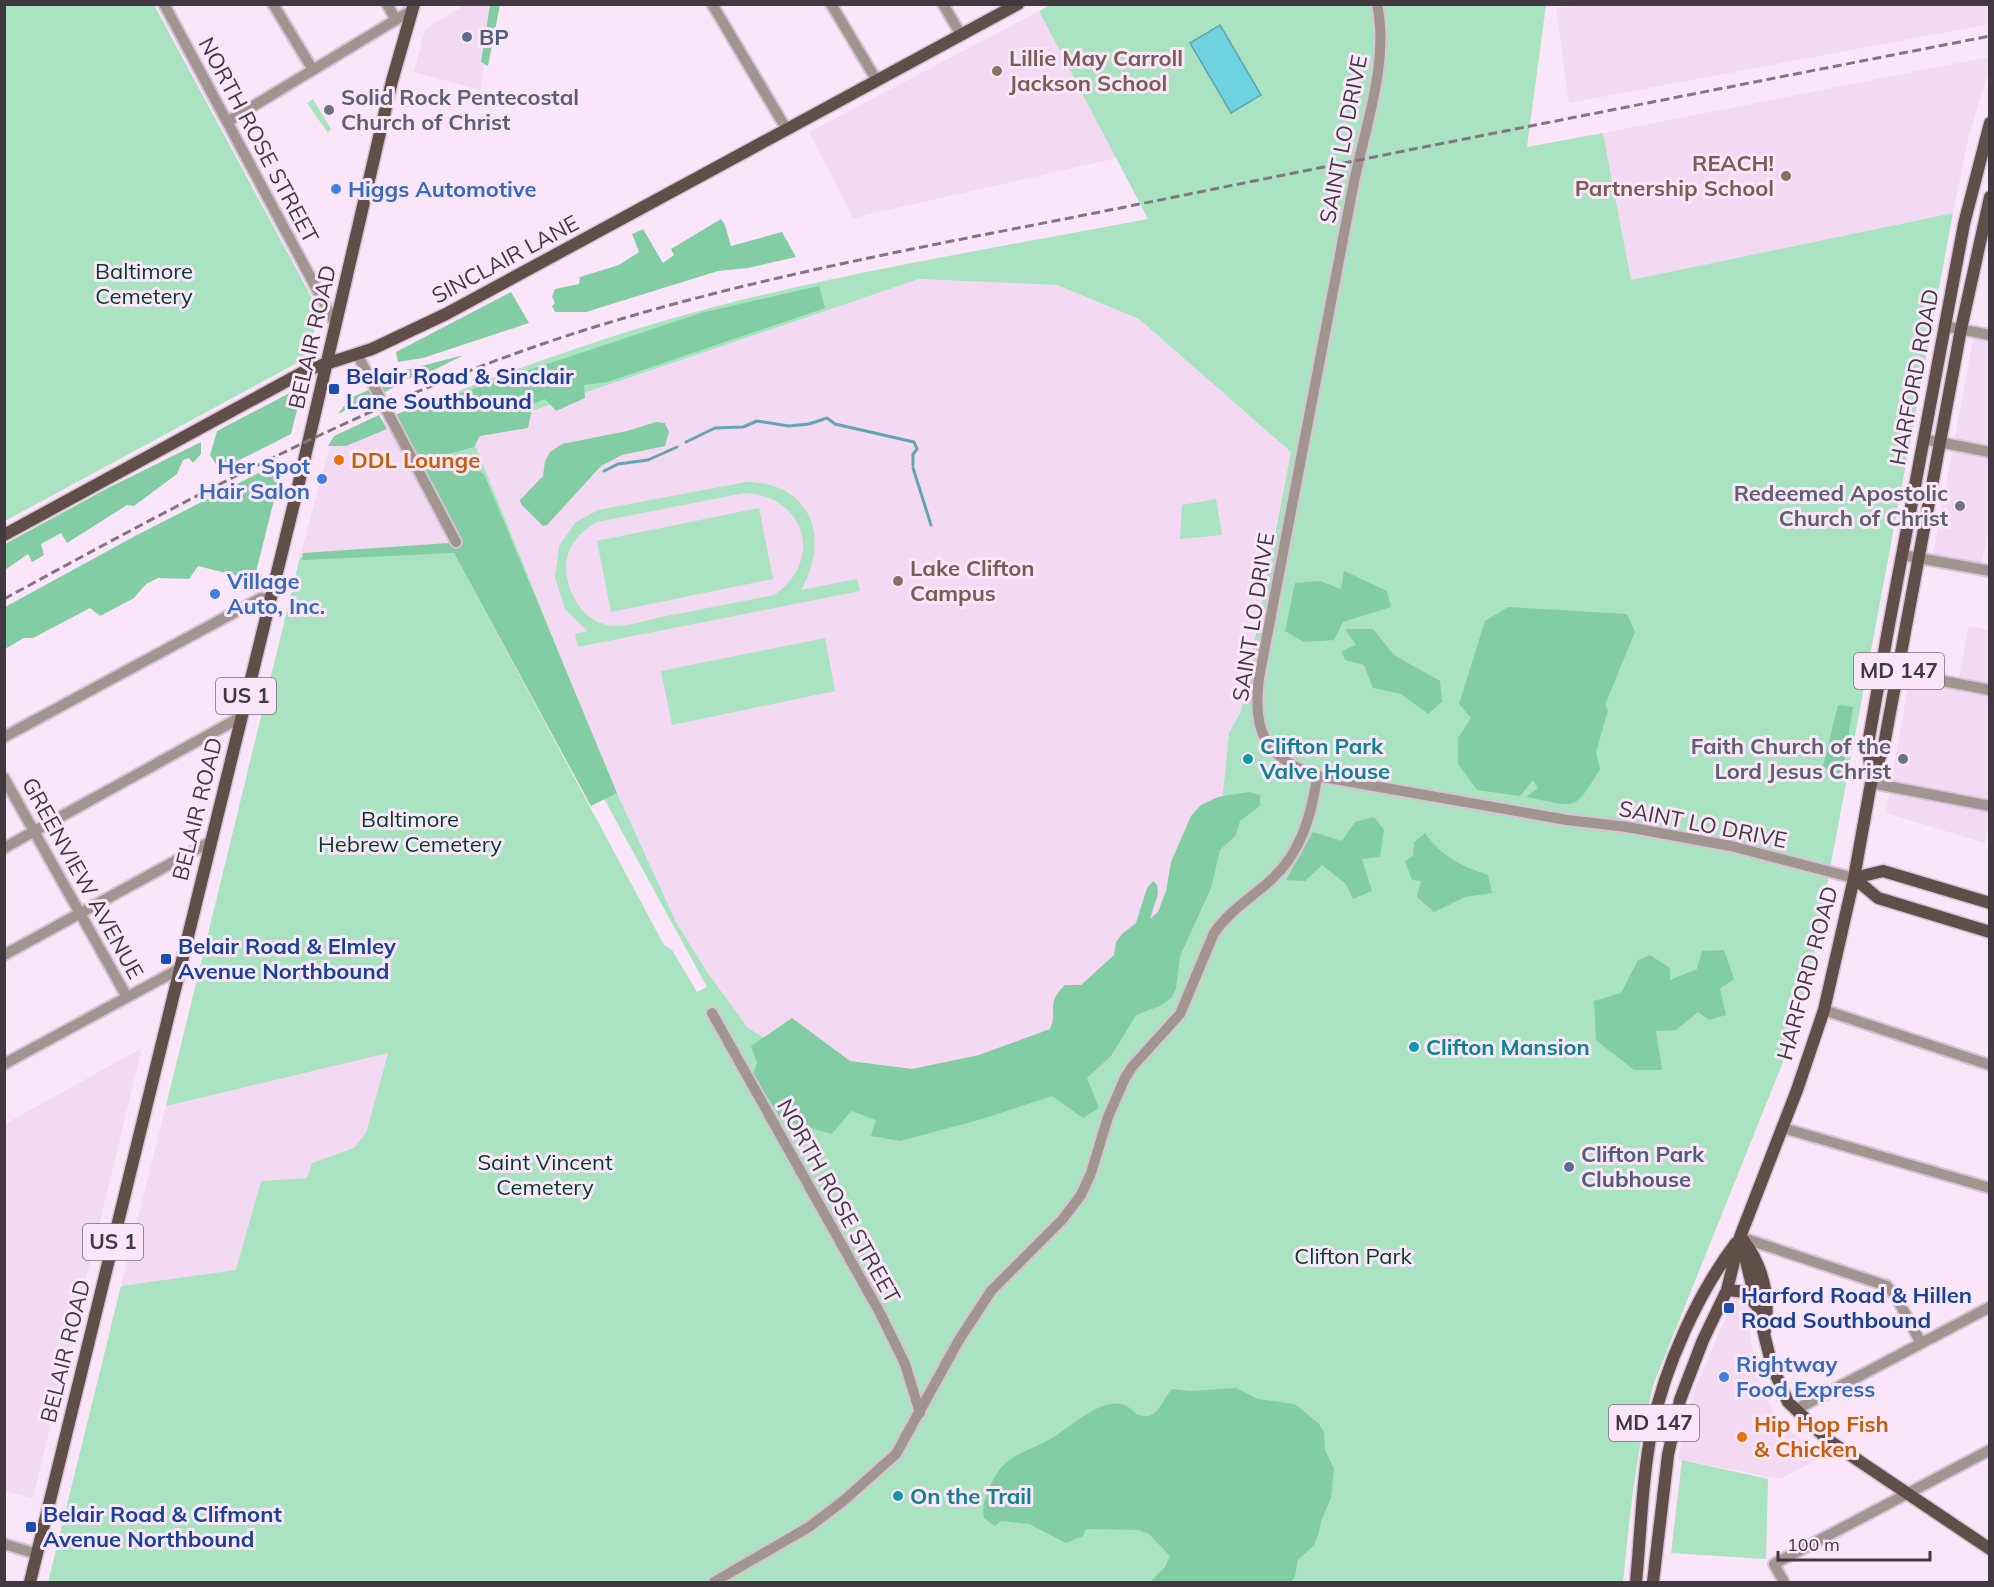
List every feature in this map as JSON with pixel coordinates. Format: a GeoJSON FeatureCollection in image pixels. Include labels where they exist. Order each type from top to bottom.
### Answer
{"type":"FeatureCollection","features":[{"type":"Feature","properties":{"kind":"main road","name":"SINCLAIR LANE"},"geometry":{"type":"LineString","coordinates":[[4,535],[327,362],[357,354],[393,340],[446,314],[1018,4]]}},
{"type":"Feature","properties":{"kind":"main road","name":"BELAIR ROAD"},"geometry":{"type":"LineString","coordinates":[[30,1582],[270,600],[392,81],[416,6]]}},
{"type":"Feature","properties":{"kind":"main road","name":"HARFORD ROAD"},"geometry":{"type":"LineString","coordinates":[[1871,783],[1868,744],[1881,669],[1964,224],[1989,123]]}},
{"type":"Feature","properties":{"kind":"main road","name":"HARFORD ROAD"},"geometry":{"type":"LineString","coordinates":[[1653,1582],[1668,1455],[1680,1400],[1699,1350],[1727,1290],[1740,1237],[1783,1128],[1824,1010],[1854,878],[1871,783],[1884,745],[1899,673],[1961,329],[1989,197]]}},
{"type":"Feature","properties":{"kind":"main road"},"geometry":{"type":"LineString","coordinates":[[1854,878],[1883,871],[1989,903]]}},
{"type":"Feature","properties":{"kind":"main road"},"geometry":{"type":"LineString","coordinates":[[1854,878],[1878,898],[1989,932]]}},
{"type":"Feature","properties":{"kind":"main road","name":"HARFORD ROAD"},"geometry":{"type":"LineString","coordinates":[[1636,1582],[1652,1429],[1660,1396],[1713,1274],[1740,1237]]}},
{"type":"Feature","properties":{"kind":"main road"},"geometry":{"type":"LineString","coordinates":[[1740,1237],[1775,1377],[1795,1410],[1828,1440],[1989,1549]]}},
{"type":"Feature","properties":{"kind":"main road"},"geometry":{"type":"LineString","coordinates":[[1740,1237],[1759,1264],[1763,1275],[1767,1317],[1765,1333]]}},
{"type":"Feature","properties":{"kind":"main road"},"geometry":{"type":"LineString","coordinates":[[1727,1290],[1746,1292],[1756,1305]]}},
{"type":"Feature","properties":{"kind":"street","name":"NORTH ROSE STREET"},"geometry":{"type":"LineString","coordinates":[[164,4],[336,325]]}},
{"type":"Feature","properties":{"kind":"street"},"geometry":{"type":"LineString","coordinates":[[273,4],[313,70]]}},
{"type":"Feature","properties":{"kind":"street"},"geometry":{"type":"LineString","coordinates":[[387,4],[396,20]]}},
{"type":"Feature","properties":{"kind":"street"},"geometry":{"type":"LineString","coordinates":[[712,4],[787,130]]}},
{"type":"Feature","properties":{"kind":"street"},"geometry":{"type":"LineString","coordinates":[[831,4],[878,81]]}},
{"type":"Feature","properties":{"kind":"street"},"geometry":{"type":"LineString","coordinates":[[943,4],[961,35]]}},
{"type":"Feature","properties":{"kind":"street","name":"SAINT LO DRIVE"},"geometry":{"type":"LineString","coordinates":[[1377,4],[1381,33],[1380,58],[1358,159],[1256,702],[1261,732],[1271,749],[1290,765],[1317,776],[1567,820],[1627,826],[1731,846],[1854,878]]}},
{"type":"Feature","properties":{"kind":"street"},"geometry":{"type":"LineString","coordinates":[[227,122],[416,6]]}},
{"type":"Feature","properties":{"kind":"street"},"geometry":{"type":"LineString","coordinates":[[1944,326],[1989,335]]}},
{"type":"Feature","properties":{"kind":"street"},"geometry":{"type":"LineString","coordinates":[[357,354],[456,542]]}},
{"type":"Feature","properties":{"kind":"street"},"geometry":{"type":"LineString","coordinates":[[1923,439],[1989,452]]}},
{"type":"Feature","properties":{"kind":"street"},"geometry":{"type":"LineString","coordinates":[[1902,555],[1989,571]]}},
{"type":"Feature","properties":{"kind":"street"},"geometry":{"type":"LineString","coordinates":[[4,737],[212,623],[261,598],[270,600]]}},
{"type":"Feature","properties":{"kind":"street"},"geometry":{"type":"LineString","coordinates":[[1881,669],[1989,690]]}},
{"type":"Feature","properties":{"kind":"street"},"geometry":{"type":"LineString","coordinates":[[4,848],[241,717]]}},
{"type":"Feature","properties":{"kind":"street"},"geometry":{"type":"LineString","coordinates":[[714,1582],[776,1548],[851,1495],[896,1454],[959,1340],[991,1292],[1062,1220],[1081,1195],[1091,1173],[1108,1117],[1125,1078],[1132,1067],[1180,1014],[1214,933],[1222,921],[1270,881],[1291,857],[1308,822],[1317,776]]}},
{"type":"Feature","properties":{"kind":"street","name":"GREENVIEW AVENUE"},"geometry":{"type":"LineString","coordinates":[[4,778],[127,998]]}},
{"type":"Feature","properties":{"kind":"street"},"geometry":{"type":"LineString","coordinates":[[1871,783],[1989,806]]}},
{"type":"Feature","properties":{"kind":"street"},"geometry":{"type":"LineString","coordinates":[[4,955],[210,842]]}},
{"type":"Feature","properties":{"kind":"street"},"geometry":{"type":"LineString","coordinates":[[4,1064],[181,968]]}},
{"type":"Feature","properties":{"kind":"street"},"geometry":{"type":"LineString","coordinates":[[1824,1010],[1989,1065]]}},
{"type":"Feature","properties":{"kind":"street","name":"NORTH ROSE STREET"},"geometry":{"type":"LineString","coordinates":[[712,1013],[880,1313],[905,1364],[920,1413]]}},
{"type":"Feature","properties":{"kind":"street"},"geometry":{"type":"LineString","coordinates":[[1783,1128],[1989,1188]]}},
{"type":"Feature","properties":{"kind":"street"},"geometry":{"type":"LineString","coordinates":[[1740,1237],[1887,1286],[1895,1295],[1921,1343]]}},
{"type":"Feature","properties":{"kind":"street"},"geometry":{"type":"LineString","coordinates":[[1795,1410],[1989,1307]]}},
{"type":"Feature","properties":{"kind":"street"},"geometry":{"type":"LineString","coordinates":[[1784,1582],[1774,1564],[1989,1450]]}},
{"type":"Feature","properties":{"kind":"street"},"geometry":{"type":"LineString","coordinates":[[4,1544],[37,1554]]}},
{"type":"Feature","properties":{"kind":"shaded area"},"geometry":{"type":"Polygon","coordinates":[[[1989,4],[1990,24],[1569,103],[1556,8],[1587,5],[1989,4]]]}},
{"type":"Feature","properties":{"kind":"shaded area"},"geometry":{"type":"Polygon","coordinates":[[[465,5],[495,5],[480,90],[414,72],[425,29],[465,5]]]}},
{"type":"Feature","properties":{"kind":"shaded area","name":"Lillie May Carroll Jackson School"},"geometry":{"type":"Polygon","coordinates":[[[1039,11],[1117,158],[853,218],[809,132],[1039,11]]]}},
{"type":"Feature","properties":{"kind":"shaded area","name":"REACH! Partnership School"},"geometry":{"type":"Polygon","coordinates":[[[1989,57],[1989,68],[1968,139],[1953,213],[1631,280],[1603,133],[1989,57]]]}},
{"type":"Feature","properties":{"kind":"shaded area","name":"Lake Clifton Campus"},"geometry":{"type":"Polygon","coordinates":[[[919,279],[1057,285],[1139,319],[1291,452],[1241,711],[1229,733],[1218,841],[1015,1103],[797,1059],[748,1028],[707,972],[676,922],[605,767],[470,432],[919,279]]]}},
{"type":"Feature","properties":{"kind":"shaded area"},"geometry":{"type":"Polygon","coordinates":[[[1974,334],[1989,337],[1990,523],[1981,567],[1932,560],[1974,334]]]}},
{"type":"Feature","properties":{"kind":"shaded area"},"geometry":{"type":"Polygon","coordinates":[[[394,415],[463,542],[453,551],[300,557],[331,441],[394,415]]]}},
{"type":"Feature","properties":{"kind":"shaded area"},"geometry":{"type":"Polygon","coordinates":[[[1969,626],[1989,630],[1990,817],[1985,843],[1886,813],[1910,674],[1957,685],[1969,626]]]}},
{"type":"Feature","properties":{"kind":"shaded area"},"geometry":{"type":"Polygon","coordinates":[[[142,1048],[33,1498],[5,1491],[5,1124],[142,1048]]]}},
{"type":"Feature","properties":{"kind":"shaded area"},"geometry":{"type":"Polygon","coordinates":[[[388,1052],[366,1133],[354,1148],[312,1163],[307,1178],[261,1181],[236,1271],[121,1286],[166,1106],[388,1052]]]}},
{"type":"Feature","properties":{"kind":"shaded area"},"geometry":{"type":"Polygon","coordinates":[[[1742,1298],[1746,1306],[1755,1365],[1763,1393],[1780,1424],[1825,1456],[1780,1479],[1678,1459],[1686,1419],[1698,1381],[1731,1306],[1737,1299],[1742,1298]]]}},
{"type":"Feature","properties":{"kind":"green space","name":"Baltimore Cemetery"},"geometry":{"type":"Polygon","coordinates":[[[5,4],[154,5],[319,311],[308,357],[5,521],[5,4]]]}},
{"type":"Feature","properties":{"kind":"green space"},"geometry":{"type":"Polygon","coordinates":[[[490,5],[500,5],[488,66],[481,62],[490,5]]]}},
{"type":"Feature","properties":{"kind":"green space","name":"Clifton Park"},"geometry":{"type":"Polygon","coordinates":[[[1050,5],[1546,5],[1527,147],[1603,133],[1631,280],[1953,213],[1811,970],[1785,1057],[1654,1383],[1638,1457],[1623,1582],[48,1582],[121,1286],[236,1270],[261,1181],[307,1178],[312,1163],[354,1148],[366,1133],[388,1053],[166,1106],[300,557],[453,551],[664,945],[672,950],[697,992],[707,987],[394,415],[534,363],[677,317],[852,275],[1148,219],[1039,11],[1050,5]],[[919,279],[470,432],[605,767],[676,922],[707,972],[748,1028],[797,1059],[1015,1103],[1218,841],[1229,733],[1241,711],[1291,452],[1139,319],[1057,285],[919,279]]]}},
{"type":"Feature","properties":{"kind":"green space"},"geometry":{"type":"Polygon","coordinates":[[[313,99],[331,129],[328,133],[307,103],[313,99]]]}},
{"type":"Feature","properties":{"kind":"green space"},"geometry":{"type":"Polygon","coordinates":[[[721,219],[731,246],[782,232],[796,257],[748,268],[718,271],[586,312],[555,312],[552,297],[555,289],[579,284],[580,277],[619,265],[639,252],[632,234],[643,229],[663,263],[674,255],[671,249],[721,219]]]}},
{"type":"Feature","properties":{"kind":"green space"},"geometry":{"type":"Polygon","coordinates":[[[819,286],[825,308],[607,382],[584,385],[585,398],[556,411],[545,399],[533,404],[528,428],[480,436],[474,447],[431,459],[435,468],[468,466],[484,474],[617,793],[591,806],[454,553],[302,560],[303,553],[463,542],[394,415],[701,313],[819,286]]]}},
{"type":"Feature","properties":{"kind":"green space"},"geometry":{"type":"Polygon","coordinates":[[[511,292],[529,323],[423,358],[398,362],[396,352],[511,292]]]}},
{"type":"Feature","properties":{"kind":"green space"},"geometry":{"type":"Polygon","coordinates":[[[464,355],[434,370],[407,379],[406,370],[464,355]]]}},
{"type":"Feature","properties":{"kind":"green space"},"geometry":{"type":"Polygon","coordinates":[[[392,371],[399,384],[382,394],[376,376],[392,371]]]}},
{"type":"Feature","properties":{"kind":"green space"},"geometry":{"type":"Polygon","coordinates":[[[362,376],[369,381],[376,396],[338,414],[350,398],[369,390],[362,376]]]}},
{"type":"Feature","properties":{"kind":"green space"},"geometry":{"type":"Polygon","coordinates":[[[303,386],[291,434],[220,470],[210,455],[217,431],[303,386]]]}},
{"type":"Feature","properties":{"kind":"green space"},"geometry":{"type":"Polygon","coordinates":[[[379,415],[387,429],[346,446],[328,446],[334,436],[379,415]]]}},
{"type":"Feature","properties":{"kind":"green space"},"geometry":{"type":"Polygon","coordinates":[[[656,422],[665,423],[669,432],[665,446],[622,455],[601,466],[547,525],[543,526],[521,504],[520,500],[543,476],[545,461],[550,452],[562,444],[627,431],[656,422]]]}},
{"type":"Feature","properties":{"kind":"green space"},"geometry":{"type":"Polygon","coordinates":[[[201,442],[201,454],[193,463],[189,458],[183,460],[177,474],[134,506],[127,505],[67,543],[61,533],[41,544],[44,555],[32,562],[28,554],[5,570],[5,544],[108,488],[201,442]]]}},
{"type":"Feature","properties":{"kind":"green space"},"geometry":{"type":"Polygon","coordinates":[[[284,460],[254,580],[198,566],[189,579],[158,578],[146,584],[134,598],[100,616],[90,608],[33,638],[24,638],[5,649],[5,607],[135,536],[284,460]]]}},
{"type":"Feature","properties":{"kind":"green space"},"geometry":{"type":"Polygon","coordinates":[[[746,482],[768,485],[786,492],[800,502],[809,516],[814,533],[814,551],[810,570],[801,590],[857,579],[860,591],[578,647],[575,634],[587,631],[565,609],[555,578],[559,546],[576,522],[598,510],[746,482]],[[744,493],[597,522],[579,535],[568,554],[567,579],[574,598],[587,615],[596,621],[616,626],[774,595],[790,581],[799,565],[803,548],[801,532],[794,517],[782,505],[765,497],[744,493]]]}},
{"type":"Feature","properties":{"kind":"green space"},"geometry":{"type":"Polygon","coordinates":[[[1216,499],[1222,535],[1180,539],[1182,505],[1216,499]]]}},
{"type":"Feature","properties":{"kind":"green space"},"geometry":{"type":"Polygon","coordinates":[[[759,508],[773,579],[611,612],[597,541],[759,508]]]}},
{"type":"Feature","properties":{"kind":"green space"},"geometry":{"type":"Polygon","coordinates":[[[1344,571],[1387,591],[1391,607],[1343,622],[1334,640],[1304,642],[1285,631],[1295,583],[1320,581],[1341,589],[1344,571]]]}},
{"type":"Feature","properties":{"kind":"green space"},"geometry":{"type":"Polygon","coordinates":[[[1508,607],[1627,614],[1635,632],[1605,705],[1608,710],[1596,752],[1600,769],[1584,794],[1571,804],[1526,797],[1538,788],[1533,780],[1520,796],[1477,790],[1458,764],[1458,738],[1471,718],[1459,704],[1485,621],[1508,607]]]}},
{"type":"Feature","properties":{"kind":"green space"},"geometry":{"type":"Polygon","coordinates":[[[1345,629],[1373,629],[1394,655],[1440,681],[1442,702],[1428,714],[1401,694],[1373,688],[1364,665],[1345,660],[1342,651],[1356,645],[1345,629]]]}},
{"type":"Feature","properties":{"kind":"green space"},"geometry":{"type":"Polygon","coordinates":[[[825,638],[835,691],[672,725],[661,671],[825,638]]]}},
{"type":"Feature","properties":{"kind":"green space"},"geometry":{"type":"Polygon","coordinates":[[[1838,705],[1853,707],[1843,771],[1834,776],[1823,766],[1838,705]]]}},
{"type":"Feature","properties":{"kind":"green space"},"geometry":{"type":"Polygon","coordinates":[[[1249,792],[1260,795],[1260,806],[1240,821],[1236,835],[1220,850],[1211,888],[1180,956],[1176,989],[1171,998],[1160,1006],[1136,1015],[1111,1056],[1087,1078],[1099,1108],[1083,1118],[1052,1096],[982,1119],[900,1141],[871,1136],[876,1120],[851,1111],[832,1134],[782,1120],[753,1075],[757,1063],[751,1046],[792,1018],[850,1061],[912,1069],[979,1055],[1050,1029],[1053,1003],[1059,992],[1065,985],[1081,985],[1114,955],[1116,942],[1136,923],[1147,888],[1153,881],[1157,885],[1158,894],[1150,919],[1158,912],[1166,891],[1171,862],[1191,816],[1201,805],[1218,797],[1249,792]]]}},
{"type":"Feature","properties":{"kind":"green space"},"geometry":{"type":"Polygon","coordinates":[[[1374,817],[1384,830],[1380,857],[1362,859],[1372,891],[1353,899],[1346,884],[1322,865],[1305,881],[1286,880],[1313,832],[1342,841],[1355,822],[1374,817]]]}},
{"type":"Feature","properties":{"kind":"green space"},"geometry":{"type":"Polygon","coordinates":[[[1425,833],[1452,859],[1488,875],[1492,893],[1465,897],[1434,912],[1417,897],[1421,881],[1412,880],[1405,861],[1413,856],[1414,842],[1425,833]]]}},
{"type":"Feature","properties":{"kind":"green space"},"geometry":{"type":"Polygon","coordinates":[[[1724,950],[1734,979],[1720,989],[1726,1015],[1709,1020],[1698,1012],[1676,1030],[1656,1031],[1662,1070],[1634,1070],[1596,1040],[1594,1001],[1621,993],[1638,960],[1650,955],[1670,968],[1670,980],[1697,969],[1702,951],[1724,950]]]}},
{"type":"Feature","properties":{"kind":"green space"},"geometry":{"type":"Polygon","coordinates":[[[1236,1388],[1258,1399],[1294,1404],[1319,1424],[1324,1432],[1325,1450],[1334,1468],[1331,1498],[1314,1545],[1298,1560],[1295,1576],[1291,1582],[1150,1582],[1165,1567],[1170,1556],[1149,1534],[1139,1530],[1086,1529],[1083,1536],[1066,1543],[1029,1524],[1001,1521],[995,1526],[984,1518],[984,1505],[993,1479],[1006,1463],[1052,1438],[1093,1410],[1116,1403],[1127,1406],[1136,1414],[1149,1416],[1158,1409],[1172,1389],[1190,1391],[1236,1388]]]}},
{"type":"Feature","properties":{"kind":"green space"},"geometry":{"type":"Polygon","coordinates":[[[1682,1460],[1768,1479],[1766,1559],[1671,1553],[1682,1460]]]}},
{"type":"Feature","properties":{"kind":"water"},"geometry":{"type":"Polygon","coordinates":[[[1220,25],[1261,95],[1231,113],[1190,43],[1220,25]]]}},
{"type":"Feature","properties":{"kind":"waterway"},"geometry":{"type":"LineString","coordinates":[[686,442],[715,428],[743,427],[757,421],[789,426],[809,424],[827,418],[835,424],[914,442],[917,449],[913,454],[913,465]]}},
{"type":"Feature","properties":{"kind":"waterway"},"geometry":{"type":"LineString","coordinates":[[604,471],[618,464],[648,460],[677,447]]}},
{"type":"Feature","properties":{"kind":"waterway"},"geometry":{"type":"LineString","coordinates":[[913,468],[931,525]]}},
{"type":"Feature","properties":{"kind":"railway"},"geometry":{"type":"LineString","coordinates":[[4,599],[205,492],[340,426],[480,367],[551,341],[622,319],[838,264],[1990,36]]}},
{"type":"Feature","properties":{"kind":"place","name":"BP"},"geometry":{"type":"Point","coordinates":[467,37]}},
{"type":"Feature","properties":{"kind":"place","name":"Lillie May Carroll Jackson School"},"geometry":{"type":"Point","coordinates":[997,71]}},
{"type":"Feature","properties":{"kind":"place","name":"Solid Rock Pentecostal Church of Christ"},"geometry":{"type":"Point","coordinates":[329,110]}},
{"type":"Feature","properties":{"kind":"place","name":"REACH! Partnership School"},"geometry":{"type":"Point","coordinates":[1786,176]}},
{"type":"Feature","properties":{"kind":"place","name":"Higgs Automotive"},"geometry":{"type":"Point","coordinates":[336,189]}},
{"type":"Feature","properties":{"kind":"place","name":"Belair Road & Sinclair Lane Southbound"},"geometry":{"type":"Point","coordinates":[334,389]}},
{"type":"Feature","properties":{"kind":"place","name":"DDL Lounge"},"geometry":{"type":"Point","coordinates":[339,460]}},
{"type":"Feature","properties":{"kind":"place","name":"Her Spot Hair Salon"},"geometry":{"type":"Point","coordinates":[322,479]}},
{"type":"Feature","properties":{"kind":"place","name":"Redeemed Apostolic Church of Christ"},"geometry":{"type":"Point","coordinates":[1960,506]}},
{"type":"Feature","properties":{"kind":"place","name":"Lake Clifton Campus"},"geometry":{"type":"Point","coordinates":[898,581]}},
{"type":"Feature","properties":{"kind":"place","name":"Village Auto, Inc."},"geometry":{"type":"Point","coordinates":[215,594]}},
{"type":"Feature","properties":{"kind":"place","name":"Clifton Park Valve House"},"geometry":{"type":"Point","coordinates":[1248,759]}},
{"type":"Feature","properties":{"kind":"place","name":"Faith Church of the Lord Jesus Christ"},"geometry":{"type":"Point","coordinates":[1903,759]}},
{"type":"Feature","properties":{"kind":"place","name":"Belair Road & Elmley Avenue Northbound"},"geometry":{"type":"Point","coordinates":[166,959]}},
{"type":"Feature","properties":{"kind":"place","name":"Clifton Mansion"},"geometry":{"type":"Point","coordinates":[1414,1047]}},
{"type":"Feature","properties":{"kind":"place","name":"Clifton Park Clubhouse"},"geometry":{"type":"Point","coordinates":[1569,1167]}},
{"type":"Feature","properties":{"kind":"place","name":"Harford Road & Hillen Road Southbound"},"geometry":{"type":"Point","coordinates":[1729,1308]}},
{"type":"Feature","properties":{"kind":"place","name":"Rightway Food Express"},"geometry":{"type":"Point","coordinates":[1724,1377]}},
{"type":"Feature","properties":{"kind":"place","name":"Hip Hop Fish & Chicken"},"geometry":{"type":"Point","coordinates":[1742,1437]}},
{"type":"Feature","properties":{"kind":"place","name":"On the Trail"},"geometry":{"type":"Point","coordinates":[898,1496]}},
{"type":"Feature","properties":{"kind":"place","name":"Belair Road & Clifmont Avenue Northbound"},"geometry":{"type":"Point","coordinates":[31,1527]}},
{"type":"Feature","properties":{"kind":"park label","name":"Baltimore Hebrew Cemetery"},"geometry":{"type":"Point","coordinates":[410,832]}},
{"type":"Feature","properties":{"kind":"park label","name":"Saint Vincent Cemetery"},"geometry":{"type":"Point","coordinates":[545,1174]}}]}
